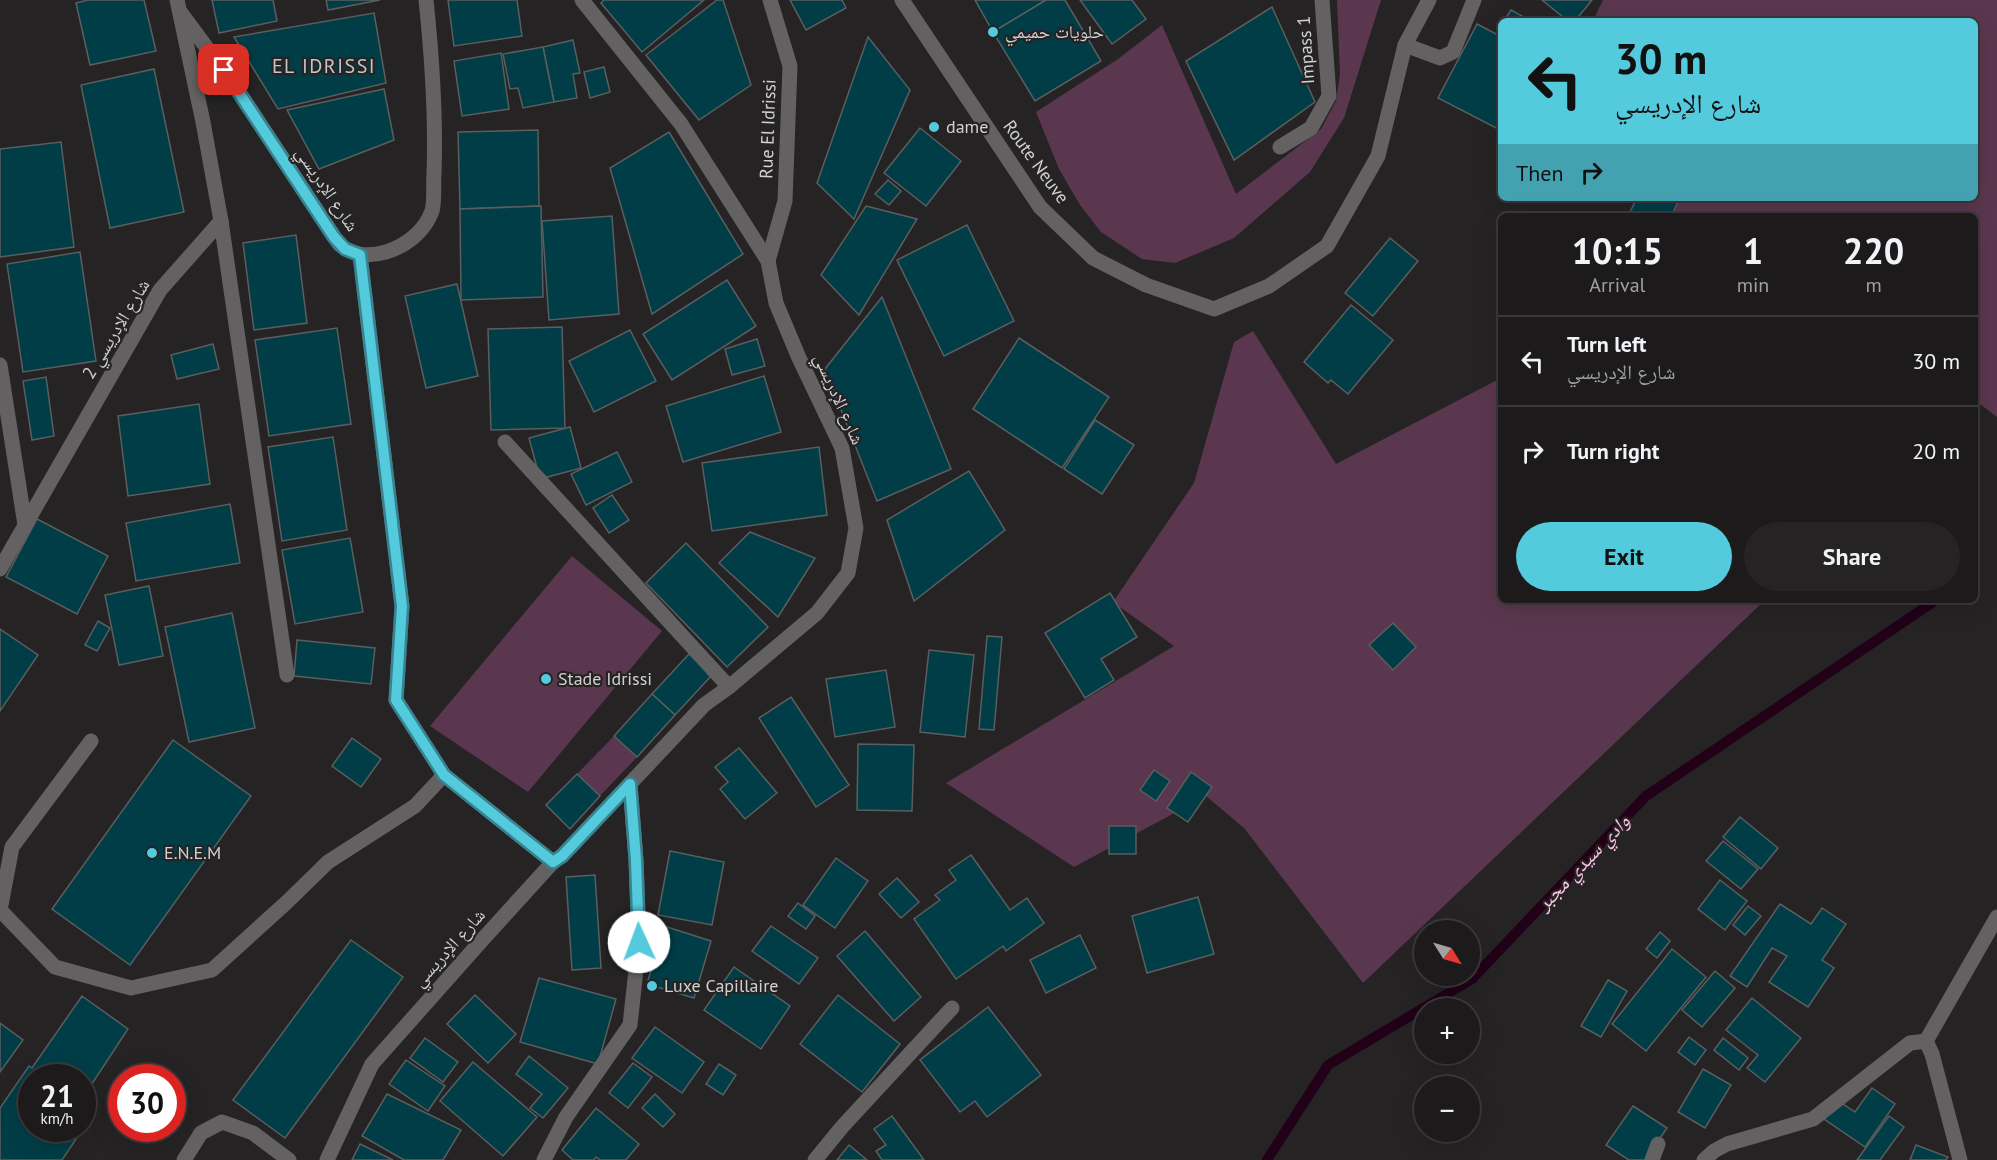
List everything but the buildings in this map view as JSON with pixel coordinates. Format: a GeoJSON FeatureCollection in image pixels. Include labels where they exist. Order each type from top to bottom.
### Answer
{"type":"FeatureCollection","features":[{"type":"Feature","properties":{"kind":"street","name":"شارع الإدريسي"},"geometry":{"type":"LineString","coordinates":[[177,4],[235,86],[334,237],[345,249],[360,255],[377,255],[405,244],[416,235],[432,210],[435,135],[426,0]]}},
{"type":"Feature","properties":{"kind":"street","name":"شارع الإدريسي"},"geometry":{"type":"LineString","coordinates":[[327,1160],[372,1064],[553,862],[562,856],[704,705],[729,687],[817,613],[848,573],[856,528],[842,448],[799,358],[776,303],[768,261],[681,124],[582,0]]}},
{"type":"Feature","properties":{"kind":"street","name":"Rue El Idrissi"},"geometry":{"type":"LineString","coordinates":[[768,261],[785,201],[790,66],[770,0]]}},
{"type":"Feature","properties":{"kind":"street","name":"Route Neuve"},"geometry":{"type":"LineString","coordinates":[[902,0],[1040,207],[1093,258],[1146,285],[1214,309],[1269,286],[1327,246],[1378,156],[1405,45],[1429,0]]}},
{"type":"Feature","properties":{"kind":"street","name":"Impass 1"},"geometry":{"type":"LineString","coordinates":[[1280,147],[1311,128],[1329,96],[1322,0]]}},
{"type":"Feature","properties":{"kind":"street"},"geometry":{"type":"LineString","coordinates":[[1405,45],[1440,58],[1453,52],[1474,0]]}},
{"type":"Feature","properties":{"kind":"street"},"geometry":{"type":"LineString","coordinates":[[177,4],[203,122],[221,221],[287,675]]}},
{"type":"Feature","properties":{"kind":"street","name":"شارع الإدريسي 2"},"geometry":{"type":"LineString","coordinates":[[0,569],[160,290],[221,221]]}},
{"type":"Feature","properties":{"kind":"street"},"geometry":{"type":"LineString","coordinates":[[360,255],[402,606],[396,700],[444,775],[553,862]]}},
{"type":"Feature","properties":{"kind":"street"},"geometry":{"type":"LineString","coordinates":[[0,365],[25,525]]}},
{"type":"Feature","properties":{"kind":"street"},"geometry":{"type":"LineString","coordinates":[[505,442],[729,687]]}},
{"type":"Feature","properties":{"kind":"street"},"geometry":{"type":"LineString","coordinates":[[91,741],[12,847],[0,910],[55,966],[131,988],[212,970],[328,862],[415,806],[444,775]]}},
{"type":"Feature","properties":{"kind":"street"},"geometry":{"type":"LineString","coordinates":[[544,1160],[566,1117],[630,1025],[639,942],[630,784]]}},
{"type":"Feature","properties":{"kind":"street"},"geometry":{"type":"LineString","coordinates":[[1926,1041],[1997,917]]}},
{"type":"Feature","properties":{"kind":"street"},"geometry":{"type":"LineString","coordinates":[[815,1160],[952,1008]]}},
{"type":"Feature","properties":{"kind":"street"},"geometry":{"type":"LineString","coordinates":[[1704,1160],[1727,1144],[1813,1119],[1910,1043],[1926,1041]]}},
{"type":"Feature","properties":{"kind":"street"},"geometry":{"type":"LineString","coordinates":[[1926,1041],[1932,1054],[1960,1160]]}},
{"type":"Feature","properties":{"kind":"street"},"geometry":{"type":"LineString","coordinates":[[184,1160],[201,1133],[222,1122],[253,1133],[289,1160]]}},
{"type":"Feature","properties":{"kind":"street"},"geometry":{"type":"LineString","coordinates":[[1652,1160],[1658,1144]]}},
{"type":"Feature","properties":{"kind":"shaded area"},"geometry":{"type":"Polygon","coordinates":[[[1337,0],[1381,0],[1344,118],[1310,172],[1234,238],[1175,263],[1142,259],[1101,232],[1080,205],[1059,169],[1036,112],[1118,59],[1162,25],[1236,194],[1321,129],[1336,101],[1340,74],[1337,0]]]}},
{"type":"Feature","properties":{"kind":"shaded area"},"geometry":{"type":"Polygon","coordinates":[[[1603,0],[1997,0],[1997,417],[1978,403],[1978,213],[1660,213],[1661,201],[1978,201],[1978,18],[1595,18],[1603,0]]]}},
{"type":"Feature","properties":{"kind":"shaded area"},"geometry":{"type":"Polygon","coordinates":[[[1253,331],[1336,464],[1498,380],[1498,603],[1762,603],[1429,920],[1414,920],[1414,934],[1363,983],[1244,828],[1206,796],[1074,867],[946,783],[1174,646],[1113,602],[1194,483],[1234,342],[1253,331]]]}},
{"type":"Feature","properties":{"kind":"shaded area","name":"Stade Idrissi"},"geometry":{"type":"Polygon","coordinates":[[[572,556],[662,631],[528,792],[430,726],[572,556]]]}},
{"type":"Feature","properties":{"kind":"shaded area"},"geometry":{"type":"Polygon","coordinates":[[[614,736],[637,757],[600,796],[577,774],[614,736]]]}},
{"type":"Feature","properties":{"kind":"waterway","name":"وادي سيدي مجبر"},"geometry":{"type":"LineString","coordinates":[[1267,1160],[1328,1065],[1472,979],[1646,796],[1932,603]]}},
{"type":"Feature","properties":{"kind":"place","name":"حلويات حميمي"},"geometry":{"type":"Point","coordinates":[993,32]}},
{"type":"Feature","properties":{"kind":"place","name":"dame"},"geometry":{"type":"Point","coordinates":[934,127]}},
{"type":"Feature","properties":{"kind":"place","name":"Stade Idrissi"},"geometry":{"type":"Point","coordinates":[546,679]}},
{"type":"Feature","properties":{"kind":"place","name":"E.N.E.M"},"geometry":{"type":"Point","coordinates":[152,853]}},
{"type":"Feature","properties":{"kind":"place","name":"Luxe Capillaire"},"geometry":{"type":"Point","coordinates":[652,986]}},
{"type":"Feature","properties":{"kind":"district","name":"EL IDRISSI"},"geometry":{"type":"Point","coordinates":[324,66]}},
{"type":"Feature","properties":{"kind":"route"},"geometry":{"type":"LineString","coordinates":[[224,70],[339,244],[352,253],[360,255],[402,606],[396,700],[444,775],[553,862],[562,856],[630,784],[639,942]]}}]}
